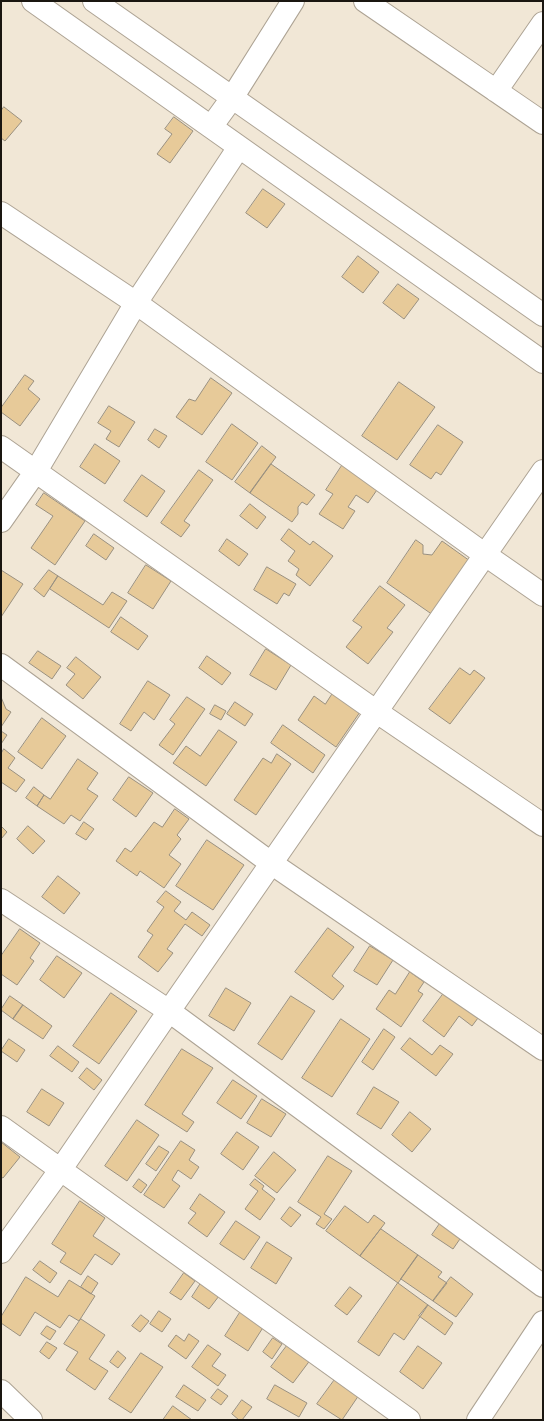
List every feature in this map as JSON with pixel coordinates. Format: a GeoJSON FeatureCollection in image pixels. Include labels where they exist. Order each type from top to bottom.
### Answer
{"type":"FeatureCollection","features":[{"type":"Feature","properties":{"kind":"street"},"geometry":{"type":"LineString","coordinates":[[33,1],[543,362]]}},
{"type":"Feature","properties":{"kind":"street"},"geometry":{"type":"LineString","coordinates":[[211,127],[232,98],[293,1]]}},
{"type":"Feature","properties":{"kind":"street"},"geometry":{"type":"LineString","coordinates":[[365,1],[543,123]]}},
{"type":"Feature","properties":{"kind":"street"},"geometry":{"type":"LineString","coordinates":[[100,3],[232,98],[543,315]]}},
{"type":"Feature","properties":{"kind":"street"},"geometry":{"type":"LineString","coordinates":[[496,91],[543,23]]}},
{"type":"Feature","properties":{"kind":"street"},"geometry":{"type":"LineString","coordinates":[[1,521],[36,471],[136,303],[240,147]]}},
{"type":"Feature","properties":{"kind":"street"},"geometry":{"type":"LineString","coordinates":[[1,213],[136,303],[543,595]]}},
{"type":"Feature","properties":{"kind":"street"},"geometry":{"type":"LineString","coordinates":[[1,447],[377,712],[543,825]]}},
{"type":"Feature","properties":{"kind":"street"},"geometry":{"type":"LineString","coordinates":[[1,1252],[61,1169],[168,1011],[543,471]]}},
{"type":"Feature","properties":{"kind":"street"},"geometry":{"type":"LineString","coordinates":[[1,665],[271,862],[543,1049]]}},
{"type":"Feature","properties":{"kind":"street"},"geometry":{"type":"LineString","coordinates":[[1,900],[168,1011],[543,1286]]}},
{"type":"Feature","properties":{"kind":"street"},"geometry":{"type":"LineString","coordinates":[[1,1127],[409,1420]]}},
{"type":"Feature","properties":{"kind":"street"},"geometry":{"type":"LineString","coordinates":[[478,1420],[543,1322]]}},
{"type":"Feature","properties":{"kind":"street"},"geometry":{"type":"LineString","coordinates":[[1,1392],[31,1420]]}},
{"type":"Feature","properties":{"kind":"building"},"geometry":{"type":"Polygon","coordinates":[[[4,107],[22,121],[5,141],[1,138],[1,111],[4,107]]]}},
{"type":"Feature","properties":{"kind":"building"},"geometry":{"type":"Polygon","coordinates":[[[174,117],[193,131],[170,163],[157,154],[172,134],[165,129],[174,117]]]}},
{"type":"Feature","properties":{"kind":"building"},"geometry":{"type":"Polygon","coordinates":[[[263,189],[285,204],[267,228],[246,213],[263,189]]]}},
{"type":"Feature","properties":{"kind":"building"},"geometry":{"type":"Polygon","coordinates":[[[358,256],[379,272],[363,293],[342,277],[358,256]]]}},
{"type":"Feature","properties":{"kind":"building"},"geometry":{"type":"Polygon","coordinates":[[[398,284],[419,299],[404,319],[383,303],[398,284]]]}},
{"type":"Feature","properties":{"kind":"building"},"geometry":{"type":"Polygon","coordinates":[[[25,375],[34,381],[28,389],[40,399],[20,426],[1,412],[1,408],[25,375]]]}},
{"type":"Feature","properties":{"kind":"building"},"geometry":{"type":"Polygon","coordinates":[[[211,378],[232,393],[202,435],[176,417],[189,399],[195,401],[211,378]]]}},
{"type":"Feature","properties":{"kind":"building"},"geometry":{"type":"Polygon","coordinates":[[[399,382],[435,407],[397,460],[362,436],[399,382]]]}},
{"type":"Feature","properties":{"kind":"building"},"geometry":{"type":"Polygon","coordinates":[[[109,406],[135,422],[119,447],[106,439],[111,431],[98,423],[109,406]]]}},
{"type":"Feature","properties":{"kind":"building"},"geometry":{"type":"Polygon","coordinates":[[[232,424],[258,443],[232,480],[206,462],[232,424]]]}},
{"type":"Feature","properties":{"kind":"building"},"geometry":{"type":"Polygon","coordinates":[[[438,425],[463,442],[441,475],[436,472],[431,479],[410,465],[438,425]]]}},
{"type":"Feature","properties":{"kind":"building"},"geometry":{"type":"Polygon","coordinates":[[[155,429],[167,436],[159,448],[148,440],[155,429]]]}},
{"type":"Feature","properties":{"kind":"building"},"geometry":{"type":"Polygon","coordinates":[[[95,444],[120,461],[105,484],[80,467],[95,444]]]}},
{"type":"Feature","properties":{"kind":"building"},"geometry":{"type":"Polygon","coordinates":[[[262,446],[276,457],[250,493],[235,482],[262,446]]]}},
{"type":"Feature","properties":{"kind":"building"},"geometry":{"type":"Polygon","coordinates":[[[345,461],[381,484],[368,503],[356,495],[348,507],[355,511],[343,529],[319,514],[333,494],[326,490],[345,461]]]}},
{"type":"Feature","properties":{"kind":"building"},"geometry":{"type":"Polygon","coordinates":[[[271,464],[315,495],[307,505],[302,502],[298,507],[298,514],[292,522],[250,493],[271,464]]]}},
{"type":"Feature","properties":{"kind":"building"},"geometry":{"type":"Polygon","coordinates":[[[199,470],[213,480],[184,521],[190,525],[181,537],[161,523],[199,470]]]}},
{"type":"Feature","properties":{"kind":"building"},"geometry":{"type":"Polygon","coordinates":[[[142,475],[165,491],[147,517],[124,501],[142,475]]]}},
{"type":"Feature","properties":{"kind":"building"},"geometry":{"type":"Polygon","coordinates":[[[44,493],[85,521],[55,565],[31,548],[53,516],[36,505],[44,493]]]}},
{"type":"Feature","properties":{"kind":"building"},"geometry":{"type":"Polygon","coordinates":[[[250,504],[266,517],[257,529],[240,516],[250,504]]]}},
{"type":"Feature","properties":{"kind":"building"},"geometry":{"type":"Polygon","coordinates":[[[289,529],[310,545],[313,541],[333,556],[310,586],[296,575],[299,569],[288,561],[295,551],[281,540],[289,529]]]}},
{"type":"Feature","properties":{"kind":"building"},"geometry":{"type":"Polygon","coordinates":[[[94,534],[114,548],[106,560],[86,546],[94,534]]]}},
{"type":"Feature","properties":{"kind":"building"},"geometry":{"type":"Polygon","coordinates":[[[227,539],[248,554],[239,566],[219,551],[227,539]]]}},
{"type":"Feature","properties":{"kind":"building"},"geometry":{"type":"Polygon","coordinates":[[[416,540],[423,545],[423,554],[432,555],[442,541],[470,561],[433,615],[387,583],[416,540]]]}},
{"type":"Feature","properties":{"kind":"building"},"geometry":{"type":"Polygon","coordinates":[[[146,565],[171,581],[153,609],[128,593],[146,565]]]}},
{"type":"Feature","properties":{"kind":"building"},"geometry":{"type":"Polygon","coordinates":[[[267,567],[296,584],[289,596],[284,593],[277,604],[254,590],[267,567]]]}},
{"type":"Feature","properties":{"kind":"building"},"geometry":{"type":"Polygon","coordinates":[[[1,570],[23,584],[1,617],[1,570]]]}},
{"type":"Feature","properties":{"kind":"building"},"geometry":{"type":"Polygon","coordinates":[[[49,570],[58,576],[44,597],[34,589],[49,570]]]}},
{"type":"Feature","properties":{"kind":"building"},"geometry":{"type":"Polygon","coordinates":[[[58,576],[103,605],[112,592],[127,601],[109,628],[50,589],[58,576]]]}},
{"type":"Feature","properties":{"kind":"building"},"geometry":{"type":"Polygon","coordinates":[[[380,586],[405,605],[387,628],[393,632],[368,664],[346,647],[362,627],[353,621],[380,586]]]}},
{"type":"Feature","properties":{"kind":"building"},"geometry":{"type":"Polygon","coordinates":[[[121,617],[148,636],[138,650],[111,632],[121,617]]]}},
{"type":"Feature","properties":{"kind":"building"},"geometry":{"type":"Polygon","coordinates":[[[266,649],[291,665],[276,690],[250,675],[266,649]]]}},
{"type":"Feature","properties":{"kind":"building"},"geometry":{"type":"Polygon","coordinates":[[[38,651],[61,666],[52,679],[29,663],[38,651]]]}},
{"type":"Feature","properties":{"kind":"building"},"geometry":{"type":"Polygon","coordinates":[[[207,656],[231,673],[222,685],[199,668],[207,656]]]}},
{"type":"Feature","properties":{"kind":"building"},"geometry":{"type":"Polygon","coordinates":[[[76,657],[101,677],[83,699],[66,685],[75,674],[67,668],[76,657]]]}},
{"type":"Feature","properties":{"kind":"building"},"geometry":{"type":"Polygon","coordinates":[[[460,668],[470,675],[474,670],[485,678],[450,724],[429,709],[460,668]]]}},
{"type":"Feature","properties":{"kind":"building"},"geometry":{"type":"Polygon","coordinates":[[[148,681],[170,695],[154,720],[144,712],[131,731],[120,724],[148,681]]]}},
{"type":"Feature","properties":{"kind":"building"},"geometry":{"type":"Polygon","coordinates":[[[333,693],[360,712],[336,747],[298,720],[314,696],[325,704],[333,693]]]}},
{"type":"Feature","properties":{"kind":"building"},"geometry":{"type":"Polygon","coordinates":[[[1,697],[6,709],[11,712],[1,727],[1,697]]]}},
{"type":"Feature","properties":{"kind":"building"},"geometry":{"type":"Polygon","coordinates":[[[187,697],[205,709],[173,755],[159,745],[175,724],[170,720],[187,697]]]}},
{"type":"Feature","properties":{"kind":"building"},"geometry":{"type":"Polygon","coordinates":[[[235,702],[253,714],[245,726],[227,714],[235,702]]]}},
{"type":"Feature","properties":{"kind":"building"},"geometry":{"type":"Polygon","coordinates":[[[215,705],[226,711],[221,720],[210,714],[215,705]]]}},
{"type":"Feature","properties":{"kind":"building"},"geometry":{"type":"Polygon","coordinates":[[[42,718],[66,736],[42,769],[18,752],[42,718]]]}},
{"type":"Feature","properties":{"kind":"building"},"geometry":{"type":"Polygon","coordinates":[[[283,725],[325,755],[313,773],[271,743],[283,725]]]}},
{"type":"Feature","properties":{"kind":"building"},"geometry":{"type":"Polygon","coordinates":[[[219,730],[237,742],[206,786],[173,763],[186,746],[200,756],[219,730]]]}},
{"type":"Feature","properties":{"kind":"building"},"geometry":{"type":"Polygon","coordinates":[[[1,731],[7,735],[1,744],[1,731]]]}},
{"type":"Feature","properties":{"kind":"building"},"geometry":{"type":"Polygon","coordinates":[[[4,749],[15,758],[8,768],[25,780],[16,792],[1,782],[1,754],[4,749]]]}},
{"type":"Feature","properties":{"kind":"building"},"geometry":{"type":"Polygon","coordinates":[[[277,754],[291,764],[256,815],[234,800],[263,758],[271,763],[277,754]]]}},
{"type":"Feature","properties":{"kind":"building"},"geometry":{"type":"Polygon","coordinates":[[[78,759],[98,773],[87,789],[98,796],[80,821],[71,815],[64,824],[37,806],[44,795],[50,799],[78,759]]]}},
{"type":"Feature","properties":{"kind":"building"},"geometry":{"type":"Polygon","coordinates":[[[129,777],[153,793],[136,817],[113,800],[129,777]]]}},
{"type":"Feature","properties":{"kind":"building"},"geometry":{"type":"Polygon","coordinates":[[[34,787],[44,795],[37,806],[26,798],[34,787]]]}},
{"type":"Feature","properties":{"kind":"building"},"geometry":{"type":"Polygon","coordinates":[[[175,809],[189,819],[177,835],[181,839],[169,855],[181,864],[164,888],[140,871],[137,876],[116,861],[125,848],[131,852],[154,822],[162,827],[175,809]]]}},
{"type":"Feature","properties":{"kind":"building"},"geometry":{"type":"Polygon","coordinates":[[[84,822],[94,829],[86,840],[76,834],[84,822]]]}},
{"type":"Feature","properties":{"kind":"building"},"geometry":{"type":"Polygon","coordinates":[[[1,826],[7,832],[1,839],[1,826]]]}},
{"type":"Feature","properties":{"kind":"building"},"geometry":{"type":"Polygon","coordinates":[[[28,826],[45,841],[33,854],[17,839],[28,826]]]}},
{"type":"Feature","properties":{"kind":"building"},"geometry":{"type":"Polygon","coordinates":[[[207,840],[244,865],[213,910],[176,886],[207,840]]]}},
{"type":"Feature","properties":{"kind":"building"},"geometry":{"type":"Polygon","coordinates":[[[58,876],[80,893],[64,914],[42,897],[58,876]]]}},
{"type":"Feature","properties":{"kind":"building"},"geometry":{"type":"Polygon","coordinates":[[[166,891],[181,902],[174,911],[186,920],[192,912],[210,925],[202,936],[185,924],[167,949],[173,953],[158,972],[138,957],[153,935],[147,931],[164,907],[157,902],[166,891]]]}},
{"type":"Feature","properties":{"kind":"building"},"geometry":{"type":"Polygon","coordinates":[[[328,928],[354,947],[332,976],[344,986],[333,1000],[295,972],[328,928]]]}},
{"type":"Feature","properties":{"kind":"building"},"geometry":{"type":"Polygon","coordinates":[[[20,929],[40,943],[30,958],[34,961],[17,985],[1,974],[1,956],[20,929]]]}},
{"type":"Feature","properties":{"kind":"building"},"geometry":{"type":"Polygon","coordinates":[[[370,946],[393,960],[377,985],[354,971],[370,946]]]}},
{"type":"Feature","properties":{"kind":"building"},"geometry":{"type":"Polygon","coordinates":[[[57,956],[82,973],[64,998],[40,980],[57,956]]]}},
{"type":"Feature","properties":{"kind":"building"},"geometry":{"type":"Polygon","coordinates":[[[410,972],[424,982],[418,991],[423,994],[401,1027],[376,1009],[389,990],[395,994],[410,972]]]}},
{"type":"Feature","properties":{"kind":"building"},"geometry":{"type":"Polygon","coordinates":[[[226,988],[251,1003],[234,1031],[209,1016],[226,988]]]}},
{"type":"Feature","properties":{"kind":"building"},"geometry":{"type":"Polygon","coordinates":[[[111,993],[137,1011],[99,1064],[73,1046],[111,993]]]}},
{"type":"Feature","properties":{"kind":"building"},"geometry":{"type":"Polygon","coordinates":[[[444,993],[478,1018],[472,1026],[459,1016],[444,1037],[423,1021],[444,993]]]}},
{"type":"Feature","properties":{"kind":"building"},"geometry":{"type":"Polygon","coordinates":[[[10,996],[23,1005],[13,1019],[1,1010],[10,996]]]}},
{"type":"Feature","properties":{"kind":"building"},"geometry":{"type":"Polygon","coordinates":[[[291,996],[315,1011],[282,1060],[258,1044],[291,996]]]}},
{"type":"Feature","properties":{"kind":"building"},"geometry":{"type":"Polygon","coordinates":[[[23,1005],[52,1026],[43,1039],[13,1019],[23,1005]]]}},
{"type":"Feature","properties":{"kind":"building"},"geometry":{"type":"Polygon","coordinates":[[[341,1019],[370,1039],[332,1097],[302,1078],[341,1019]]]}},
{"type":"Feature","properties":{"kind":"building"},"geometry":{"type":"Polygon","coordinates":[[[384,1029],[395,1037],[373,1070],[362,1062],[384,1029]]]}},
{"type":"Feature","properties":{"kind":"building"},"geometry":{"type":"Polygon","coordinates":[[[410,1038],[432,1055],[440,1045],[453,1054],[436,1076],[401,1049],[410,1038]]]}},
{"type":"Feature","properties":{"kind":"building"},"geometry":{"type":"Polygon","coordinates":[[[9,1039],[25,1050],[17,1062],[1,1051],[9,1039]]]}},
{"type":"Feature","properties":{"kind":"building"},"geometry":{"type":"Polygon","coordinates":[[[58,1046],[79,1062],[72,1072],[50,1056],[58,1046]]]}},
{"type":"Feature","properties":{"kind":"building"},"geometry":{"type":"Polygon","coordinates":[[[182,1049],[213,1068],[182,1114],[194,1122],[187,1132],[145,1105],[182,1049]]]}},
{"type":"Feature","properties":{"kind":"building"},"geometry":{"type":"Polygon","coordinates":[[[87,1068],[102,1080],[94,1090],[79,1078],[87,1068]]]}},
{"type":"Feature","properties":{"kind":"building"},"geometry":{"type":"Polygon","coordinates":[[[233,1080],[257,1096],[241,1119],[217,1103],[233,1080]]]}},
{"type":"Feature","properties":{"kind":"building"},"geometry":{"type":"Polygon","coordinates":[[[374,1087],[399,1102],[381,1129],[357,1114],[374,1087]]]}},
{"type":"Feature","properties":{"kind":"building"},"geometry":{"type":"Polygon","coordinates":[[[42,1089],[64,1103],[49,1126],[27,1112],[42,1089]]]}},
{"type":"Feature","properties":{"kind":"building"},"geometry":{"type":"Polygon","coordinates":[[[262,1099],[286,1114],[271,1137],[247,1123],[262,1099]]]}},
{"type":"Feature","properties":{"kind":"building"},"geometry":{"type":"Polygon","coordinates":[[[410,1112],[431,1129],[412,1152],[392,1135],[410,1112]]]}},
{"type":"Feature","properties":{"kind":"building"},"geometry":{"type":"Polygon","coordinates":[[[137,1120],[159,1135],[127,1181],[105,1166],[137,1120]]]}},
{"type":"Feature","properties":{"kind":"building"},"geometry":{"type":"Polygon","coordinates":[[[237,1132],[259,1147],[243,1170],[221,1154],[237,1132]]]}},
{"type":"Feature","properties":{"kind":"building"},"geometry":{"type":"Polygon","coordinates":[[[181,1141],[195,1150],[189,1160],[199,1167],[191,1179],[178,1170],[172,1180],[180,1186],[164,1208],[144,1195],[181,1141]]]}},
{"type":"Feature","properties":{"kind":"building"},"geometry":{"type":"Polygon","coordinates":[[[1,1142],[20,1157],[3,1178],[1,1177],[1,1142]]]}},
{"type":"Feature","properties":{"kind":"building"},"geometry":{"type":"Polygon","coordinates":[[[159,1146],[169,1152],[156,1171],[146,1164],[159,1146]]]}},
{"type":"Feature","properties":{"kind":"building"},"geometry":{"type":"Polygon","coordinates":[[[274,1152],[296,1170],[277,1193],[255,1176],[274,1152]]]}},
{"type":"Feature","properties":{"kind":"building"},"geometry":{"type":"Polygon","coordinates":[[[328,1156],[352,1171],[324,1214],[332,1219],[324,1229],[316,1224],[321,1217],[298,1202],[328,1156]]]}},
{"type":"Feature","properties":{"kind":"building"},"geometry":{"type":"Polygon","coordinates":[[[139,1179],[147,1185],[141,1193],[133,1187],[139,1179]]]}},
{"type":"Feature","properties":{"kind":"building"},"geometry":{"type":"Polygon","coordinates":[[[255,1179],[264,1186],[262,1189],[275,1199],[260,1220],[245,1209],[258,1191],[250,1185],[255,1179]]]}},
{"type":"Feature","properties":{"kind":"building"},"geometry":{"type":"Polygon","coordinates":[[[200,1194],[225,1212],[207,1237],[188,1223],[196,1213],[190,1209],[200,1194]]]}},
{"type":"Feature","properties":{"kind":"building"},"geometry":{"type":"Polygon","coordinates":[[[80,1201],[105,1218],[93,1236],[120,1254],[112,1265],[95,1254],[81,1275],[60,1262],[66,1253],[52,1244],[80,1201]]]}},
{"type":"Feature","properties":{"kind":"building"},"geometry":{"type":"Polygon","coordinates":[[[345,1206],[368,1223],[374,1215],[385,1223],[360,1256],[326,1231],[345,1206]]]}},
{"type":"Feature","properties":{"kind":"building"},"geometry":{"type":"Polygon","coordinates":[[[290,1207],[301,1215],[291,1227],[281,1219],[290,1207]]]}},
{"type":"Feature","properties":{"kind":"building"},"geometry":{"type":"Polygon","coordinates":[[[236,1221],[260,1237],[244,1260],[220,1244],[236,1221]]]}},
{"type":"Feature","properties":{"kind":"building"},"geometry":{"type":"Polygon","coordinates":[[[441,1222],[462,1236],[453,1249],[432,1235],[441,1222]]]}},
{"type":"Feature","properties":{"kind":"building"},"geometry":{"type":"Polygon","coordinates":[[[381,1229],[418,1255],[398,1283],[360,1256],[381,1229]]]}},
{"type":"Feature","properties":{"kind":"building"},"geometry":{"type":"Polygon","coordinates":[[[267,1242],[292,1258],[276,1284],[251,1268],[267,1242]]]}},
{"type":"Feature","properties":{"kind":"building"},"geometry":{"type":"Polygon","coordinates":[[[418,1255],[442,1272],[438,1277],[447,1283],[433,1301],[401,1279],[418,1255]]]}},
{"type":"Feature","properties":{"kind":"building"},"geometry":{"type":"Polygon","coordinates":[[[40,1261],[57,1273],[50,1283],[33,1270],[40,1261]]]}},
{"type":"Feature","properties":{"kind":"building"},"geometry":{"type":"Polygon","coordinates":[[[184,1273],[195,1281],[181,1300],[170,1293],[184,1273]]]}},
{"type":"Feature","properties":{"kind":"building"},"geometry":{"type":"Polygon","coordinates":[[[88,1276],[98,1283],[91,1294],[81,1287],[88,1276]]]}},
{"type":"Feature","properties":{"kind":"building"},"geometry":{"type":"Polygon","coordinates":[[[26,1277],[58,1297],[69,1280],[95,1296],[79,1321],[69,1315],[60,1328],[35,1312],[20,1336],[1,1323],[1,1317],[26,1277]]]}},
{"type":"Feature","properties":{"kind":"building"},"geometry":{"type":"Polygon","coordinates":[[[451,1277],[473,1294],[456,1317],[433,1301],[451,1277]]]}},
{"type":"Feature","properties":{"kind":"building"},"geometry":{"type":"Polygon","coordinates":[[[201,1283],[219,1296],[209,1309],[192,1297],[201,1283]]]}},
{"type":"Feature","properties":{"kind":"building"},"geometry":{"type":"Polygon","coordinates":[[[398,1283],[428,1305],[404,1340],[394,1333],[379,1356],[358,1342],[398,1283]]]}},
{"type":"Feature","properties":{"kind":"building"},"geometry":{"type":"Polygon","coordinates":[[[350,1287],[362,1296],[347,1315],[335,1306],[350,1287]]]}},
{"type":"Feature","properties":{"kind":"building"},"geometry":{"type":"Polygon","coordinates":[[[428,1305],[453,1323],[445,1335],[419,1316],[428,1305]]]}},
{"type":"Feature","properties":{"kind":"building"},"geometry":{"type":"Polygon","coordinates":[[[159,1311],[171,1319],[162,1332],[150,1324],[159,1311]]]}},
{"type":"Feature","properties":{"kind":"building"},"geometry":{"type":"Polygon","coordinates":[[[241,1311],[264,1326],[248,1351],[225,1336],[241,1311]]]}},
{"type":"Feature","properties":{"kind":"building"},"geometry":{"type":"Polygon","coordinates":[[[141,1315],[149,1321],[140,1332],[132,1326],[141,1315]]]}},
{"type":"Feature","properties":{"kind":"building"},"geometry":{"type":"Polygon","coordinates":[[[81,1319],[105,1335],[89,1359],[108,1371],[95,1390],[66,1370],[78,1352],[64,1344],[81,1319]]]}},
{"type":"Feature","properties":{"kind":"building"},"geometry":{"type":"Polygon","coordinates":[[[47,1326],[56,1331],[50,1340],[41,1334],[47,1326]]]}},
{"type":"Feature","properties":{"kind":"building"},"geometry":{"type":"Polygon","coordinates":[[[189,1334],[199,1341],[186,1359],[168,1346],[176,1335],[184,1341],[189,1334]]]}},
{"type":"Feature","properties":{"kind":"building"},"geometry":{"type":"Polygon","coordinates":[[[273,1338],[282,1344],[272,1359],[263,1352],[273,1338]]]}},
{"type":"Feature","properties":{"kind":"building"},"geometry":{"type":"Polygon","coordinates":[[[47,1342],[57,1348],[49,1359],[40,1352],[47,1342]]]}},
{"type":"Feature","properties":{"kind":"building"},"geometry":{"type":"Polygon","coordinates":[[[289,1343],[311,1359],[293,1383],[271,1367],[289,1343]]]}},
{"type":"Feature","properties":{"kind":"building"},"geometry":{"type":"Polygon","coordinates":[[[208,1345],[221,1354],[212,1366],[226,1375],[218,1386],[192,1367],[208,1345]]]}},
{"type":"Feature","properties":{"kind":"building"},"geometry":{"type":"Polygon","coordinates":[[[418,1346],[442,1363],[423,1389],[400,1372],[418,1346]]]}},
{"type":"Feature","properties":{"kind":"building"},"geometry":{"type":"Polygon","coordinates":[[[118,1351],[126,1358],[118,1368],[110,1362],[118,1351]]]}},
{"type":"Feature","properties":{"kind":"building"},"geometry":{"type":"Polygon","coordinates":[[[141,1353],[163,1367],[131,1413],[109,1399],[141,1353]]]}},
{"type":"Feature","properties":{"kind":"building"},"geometry":{"type":"Polygon","coordinates":[[[336,1378],[359,1395],[342,1420],[317,1404],[336,1378]]]}},
{"type":"Feature","properties":{"kind":"building"},"geometry":{"type":"Polygon","coordinates":[[[184,1385],[206,1400],[198,1411],[176,1397],[184,1385]]]}},
{"type":"Feature","properties":{"kind":"building"},"geometry":{"type":"Polygon","coordinates":[[[275,1385],[307,1403],[299,1417],[267,1399],[275,1385]]]}},
{"type":"Feature","properties":{"kind":"building"},"geometry":{"type":"Polygon","coordinates":[[[218,1389],[228,1396],[221,1405],[211,1398],[218,1389]]]}},
{"type":"Feature","properties":{"kind":"building"},"geometry":{"type":"Polygon","coordinates":[[[242,1400],[252,1407],[242,1420],[239,1420],[232,1414],[242,1400]]]}},
{"type":"Feature","properties":{"kind":"building"},"geometry":{"type":"Polygon","coordinates":[[[173,1406],[192,1420],[163,1420],[173,1406]]]}}]}
